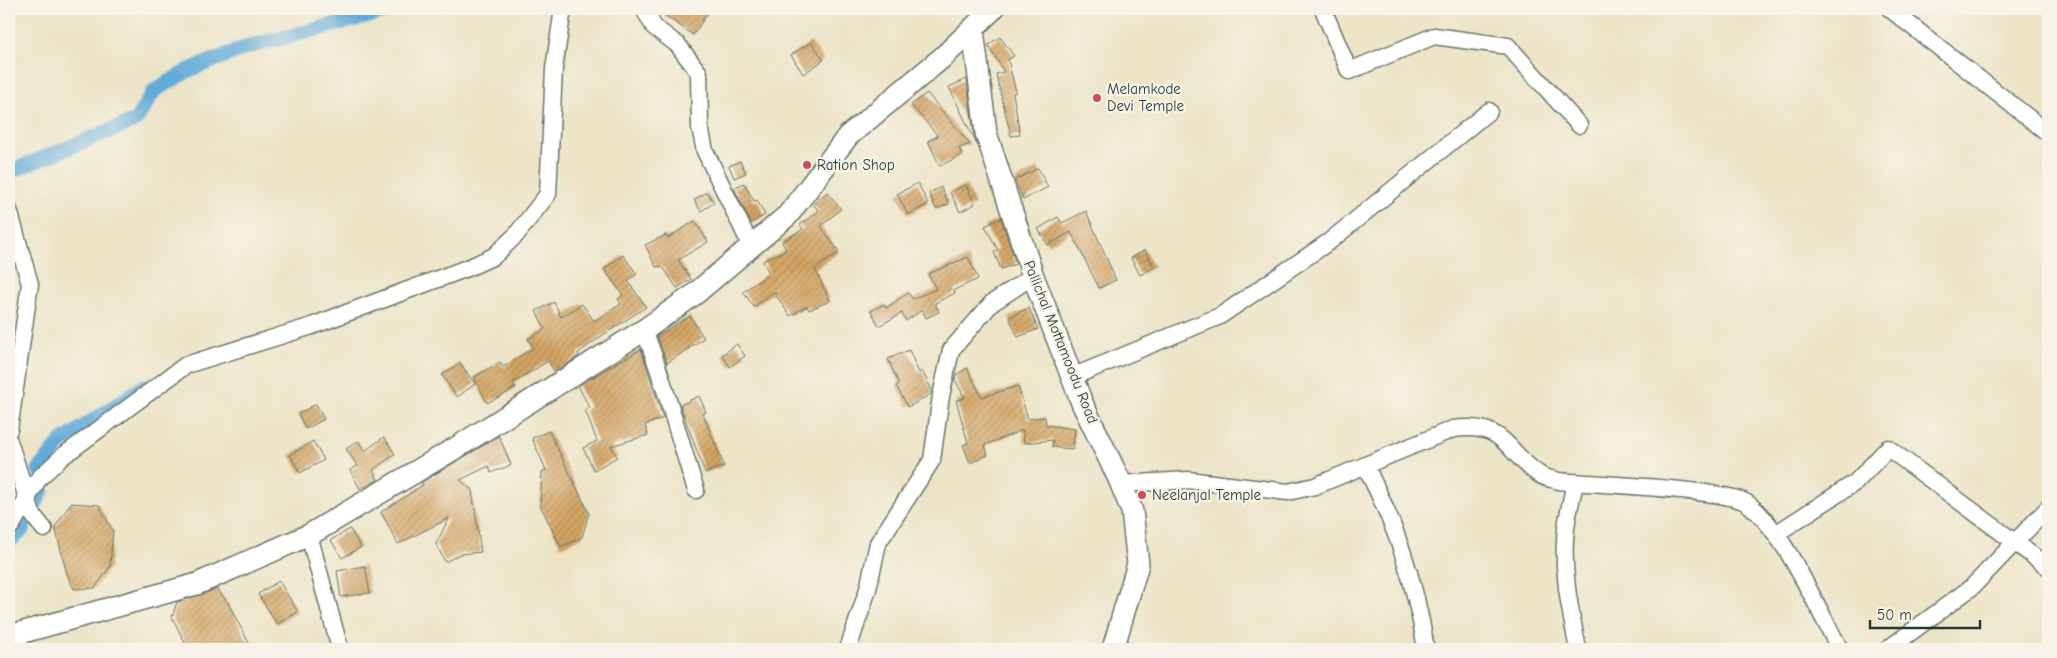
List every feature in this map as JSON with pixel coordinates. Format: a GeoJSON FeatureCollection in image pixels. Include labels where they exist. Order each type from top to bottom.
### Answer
{"type":"FeatureCollection","features":[{"type":"Feature","properties":{"kind":"street"},"geometry":{"type":"LineString","coordinates":[[9,527],[40,478],[63,456],[186,365],[309,327],[470,267],[494,256],[516,235],[548,194],[554,69],[563,9]]}},
{"type":"Feature","properties":{"kind":"street"},"geometry":{"type":"LineString","coordinates":[[644,9],[654,27],[678,45],[694,64],[698,73],[700,127],[705,151],[752,248]]}},
{"type":"Feature","properties":{"kind":"street"},"geometry":{"type":"LineString","coordinates":[[9,636],[197,584],[309,535],[459,446],[644,330],[695,294],[752,248],[788,215],[848,136],[972,30],[993,9]]}},
{"type":"Feature","properties":{"kind":"street"},"geometry":{"type":"LineString","coordinates":[[1323,9],[1349,71],[1434,36],[1508,46],[1579,125]]}},
{"type":"Feature","properties":{"kind":"street"},"geometry":{"type":"LineString","coordinates":[[1890,9],[2048,133]]}},
{"type":"Feature","properties":{"kind":"street","name":"Pallichal Mottamoodu Road"},"geometry":{"type":"LineString","coordinates":[[972,30],[986,133],[1033,276],[1072,377],[1132,512],[1138,564],[1113,649]]}},
{"type":"Feature","properties":{"kind":"street"},"geometry":{"type":"LineString","coordinates":[[1072,377],[1220,316],[1330,241],[1489,111]]}},
{"type":"Feature","properties":{"kind":"street"},"geometry":{"type":"LineString","coordinates":[[9,210],[30,284],[9,430]]}},
{"type":"Feature","properties":{"kind":"street"},"geometry":{"type":"LineString","coordinates":[[848,649],[868,589],[878,543],[932,460],[941,396],[951,350],[992,303],[1033,276]]}},
{"type":"Feature","properties":{"kind":"street"},"geometry":{"type":"LineString","coordinates":[[644,330],[666,387],[681,445],[696,490]]}},
{"type":"Feature","properties":{"kind":"street"},"geometry":{"type":"LineString","coordinates":[[1121,484],[1188,480],[1288,492],[1316,486],[1366,467],[1438,433],[1468,427],[1491,431],[1502,438],[1541,476],[1559,481],[1712,494],[1746,502],[1777,534],[1840,649]]}},
{"type":"Feature","properties":{"kind":"street"},"geometry":{"type":"LineString","coordinates":[[9,441],[32,514],[44,529]]}},
{"type":"Feature","properties":{"kind":"street"},"geometry":{"type":"LineString","coordinates":[[1777,534],[1856,482],[1888,448],[2016,541],[2048,567]]}},
{"type":"Feature","properties":{"kind":"street"},"geometry":{"type":"LineString","coordinates":[[1366,467],[1390,515],[1409,568],[1426,649]]}},
{"type":"Feature","properties":{"kind":"street"},"geometry":{"type":"LineString","coordinates":[[1575,482],[1566,528],[1564,560],[1569,606],[1578,649]]}},
{"type":"Feature","properties":{"kind":"street"},"geometry":{"type":"LineString","coordinates":[[1888,649],[1972,587],[2048,508]]}},
{"type":"Feature","properties":{"kind":"street"},"geometry":{"type":"LineString","coordinates":[[309,535],[340,649]]}},
{"type":"Feature","properties":{"kind":"building"},"geometry":{"type":"Polygon","coordinates":[[[656,9],[710,9],[693,35],[656,9]]]}},
{"type":"Feature","properties":{"kind":"building"},"geometry":{"type":"Polygon","coordinates":[[[1000,37],[1014,56],[1008,60],[1016,92],[1013,93],[1020,135],[1011,136],[996,74],[1004,72],[988,45],[1000,37]]]}},
{"type":"Feature","properties":{"kind":"building"},"geometry":{"type":"Polygon","coordinates":[[[811,42],[824,60],[803,74],[791,55],[811,42]]]}},
{"type":"Feature","properties":{"kind":"building"},"geometry":{"type":"Polygon","coordinates":[[[967,79],[974,135],[977,145],[949,87],[967,79]]]}},
{"type":"Feature","properties":{"kind":"building"},"geometry":{"type":"Polygon","coordinates":[[[927,93],[970,144],[959,148],[962,155],[940,166],[928,141],[938,136],[911,105],[927,93]]]}},
{"type":"Feature","properties":{"kind":"building"},"geometry":{"type":"Polygon","coordinates":[[[740,161],[746,173],[734,178],[729,166],[740,161]]]}},
{"type":"Feature","properties":{"kind":"building"},"geometry":{"type":"Polygon","coordinates":[[[1038,168],[1048,187],[1023,200],[1015,180],[1038,168]]]}},
{"type":"Feature","properties":{"kind":"building"},"geometry":{"type":"Polygon","coordinates":[[[744,183],[754,201],[757,200],[765,215],[751,223],[734,188],[744,183]]]}},
{"type":"Feature","properties":{"kind":"building"},"geometry":{"type":"Polygon","coordinates":[[[918,183],[928,204],[908,215],[897,194],[918,183]]]}},
{"type":"Feature","properties":{"kind":"building"},"geometry":{"type":"Polygon","coordinates":[[[966,185],[975,204],[960,212],[950,192],[966,185]]]}},
{"type":"Feature","properties":{"kind":"building"},"geometry":{"type":"Polygon","coordinates":[[[941,187],[949,204],[936,209],[929,193],[941,187]]]}},
{"type":"Feature","properties":{"kind":"building"},"geometry":{"type":"Polygon","coordinates":[[[707,192],[714,203],[701,211],[694,200],[707,192]]]}},
{"type":"Feature","properties":{"kind":"building"},"geometry":{"type":"Polygon","coordinates":[[[827,192],[841,209],[821,226],[839,252],[815,269],[830,301],[809,310],[807,306],[790,316],[774,292],[754,307],[743,292],[769,273],[763,261],[786,250],[782,242],[803,229],[800,225],[819,211],[813,204],[827,192]]]}},
{"type":"Feature","properties":{"kind":"building"},"geometry":{"type":"Polygon","coordinates":[[[1086,211],[1116,280],[1099,288],[1071,232],[1048,245],[1038,229],[1058,217],[1062,223],[1086,211]]]}},
{"type":"Feature","properties":{"kind":"building"},"geometry":{"type":"Polygon","coordinates":[[[1001,218],[1016,264],[1001,269],[994,252],[998,250],[985,226],[1001,218]]]}},
{"type":"Feature","properties":{"kind":"building"},"geometry":{"type":"Polygon","coordinates":[[[695,221],[708,242],[678,260],[691,279],[677,288],[662,266],[656,267],[645,245],[666,235],[668,238],[695,221]]]}},
{"type":"Feature","properties":{"kind":"building"},"geometry":{"type":"Polygon","coordinates":[[[1145,250],[1154,267],[1140,275],[1131,258],[1145,250]]]}},
{"type":"Feature","properties":{"kind":"building"},"geometry":{"type":"Polygon","coordinates":[[[623,255],[637,274],[628,281],[646,307],[603,335],[578,353],[579,356],[564,366],[554,371],[548,361],[513,383],[516,387],[487,403],[474,377],[500,362],[503,367],[533,348],[528,339],[545,329],[536,311],[554,302],[561,317],[582,304],[594,321],[621,304],[618,299],[623,295],[604,269],[623,255]]]}},
{"type":"Feature","properties":{"kind":"building"},"geometry":{"type":"Polygon","coordinates":[[[968,257],[978,279],[954,290],[955,293],[935,303],[939,312],[926,318],[922,310],[906,321],[902,313],[879,326],[871,311],[884,304],[886,308],[908,293],[913,299],[936,289],[928,274],[968,257]]]}},
{"type":"Feature","properties":{"kind":"building"},"geometry":{"type":"Polygon","coordinates":[[[1029,308],[1038,329],[1018,337],[1009,317],[1029,308]]]}},
{"type":"Feature","properties":{"kind":"building"},"geometry":{"type":"Polygon","coordinates":[[[690,316],[704,338],[667,363],[657,336],[690,316]]]}},
{"type":"Feature","properties":{"kind":"building"},"geometry":{"type":"Polygon","coordinates":[[[737,344],[745,356],[730,367],[722,355],[737,344]]]}},
{"type":"Feature","properties":{"kind":"building"},"geometry":{"type":"Polygon","coordinates":[[[641,349],[663,418],[645,425],[648,435],[611,446],[617,457],[594,470],[583,448],[597,441],[585,410],[590,408],[578,386],[641,349]]]}},
{"type":"Feature","properties":{"kind":"building"},"geometry":{"type":"Polygon","coordinates":[[[909,350],[919,373],[922,371],[932,390],[931,394],[908,407],[896,386],[899,384],[888,359],[909,350]]]}},
{"type":"Feature","properties":{"kind":"building"},"geometry":{"type":"Polygon","coordinates":[[[460,363],[475,384],[457,397],[442,375],[460,363]]]}},
{"type":"Feature","properties":{"kind":"building"},"geometry":{"type":"Polygon","coordinates":[[[967,368],[982,397],[1018,386],[1028,419],[1045,417],[1046,425],[1075,429],[1073,449],[1052,447],[1053,440],[1024,443],[1023,430],[985,445],[988,455],[970,463],[963,445],[968,443],[956,400],[965,398],[955,380],[956,375],[967,368]]]}},
{"type":"Feature","properties":{"kind":"building"},"geometry":{"type":"Polygon","coordinates":[[[699,396],[706,412],[703,414],[724,466],[705,473],[680,405],[699,396]]]}},
{"type":"Feature","properties":{"kind":"building"},"geometry":{"type":"Polygon","coordinates":[[[316,404],[324,419],[306,429],[298,414],[316,404]]]}},
{"type":"Feature","properties":{"kind":"building"},"geometry":{"type":"Polygon","coordinates":[[[549,431],[589,513],[582,537],[561,547],[540,505],[542,472],[546,470],[532,438],[549,431]]]}},
{"type":"Feature","properties":{"kind":"building"},"geometry":{"type":"Polygon","coordinates":[[[499,436],[511,465],[491,473],[489,466],[460,480],[472,490],[481,552],[460,554],[445,562],[436,544],[449,518],[398,544],[381,512],[423,485],[422,482],[499,436]]]}},
{"type":"Feature","properties":{"kind":"building"},"geometry":{"type":"Polygon","coordinates":[[[384,437],[395,454],[373,470],[378,480],[360,489],[350,470],[358,466],[346,449],[358,441],[365,451],[384,437]]]}},
{"type":"Feature","properties":{"kind":"building"},"geometry":{"type":"Polygon","coordinates":[[[313,441],[324,460],[300,473],[290,455],[313,441]]]}},
{"type":"Feature","properties":{"kind":"building"},"geometry":{"type":"Polygon","coordinates":[[[71,503],[99,505],[113,531],[110,567],[95,588],[74,589],[67,574],[55,527],[71,503]]]}},
{"type":"Feature","properties":{"kind":"building"},"geometry":{"type":"Polygon","coordinates":[[[350,529],[361,547],[342,558],[331,540],[350,529]]]}},
{"type":"Feature","properties":{"kind":"building"},"geometry":{"type":"Polygon","coordinates":[[[365,566],[370,593],[341,597],[337,571],[365,566]]]}},
{"type":"Feature","properties":{"kind":"building"},"geometry":{"type":"Polygon","coordinates":[[[279,581],[298,612],[277,624],[258,594],[279,581]]]}},
{"type":"Feature","properties":{"kind":"building"},"geometry":{"type":"Polygon","coordinates":[[[217,589],[228,603],[252,649],[188,649],[172,617],[177,602],[217,589]]]}},
{"type":"Feature","properties":{"kind":"waterway"},"geometry":{"type":"LineString","coordinates":[[9,172],[136,120],[154,91],[189,70],[247,47],[396,9]]}},
{"type":"Feature","properties":{"kind":"waterway"},"geometry":{"type":"LineString","coordinates":[[39,470],[61,442],[145,386]]}},
{"type":"Feature","properties":{"kind":"waterway"},"geometry":{"type":"LineString","coordinates":[[9,542],[21,531],[42,491]]}},
{"type":"Feature","properties":{"kind":"place","name":"Melamkode Devi Temple"},"geometry":{"type":"Point","coordinates":[1097,98]}},
{"type":"Feature","properties":{"kind":"place","name":"Ration Shop"},"geometry":{"type":"Point","coordinates":[807,165]}},
{"type":"Feature","properties":{"kind":"place","name":"Neelanjal Temple"},"geometry":{"type":"Point","coordinates":[1142,495]}}]}
